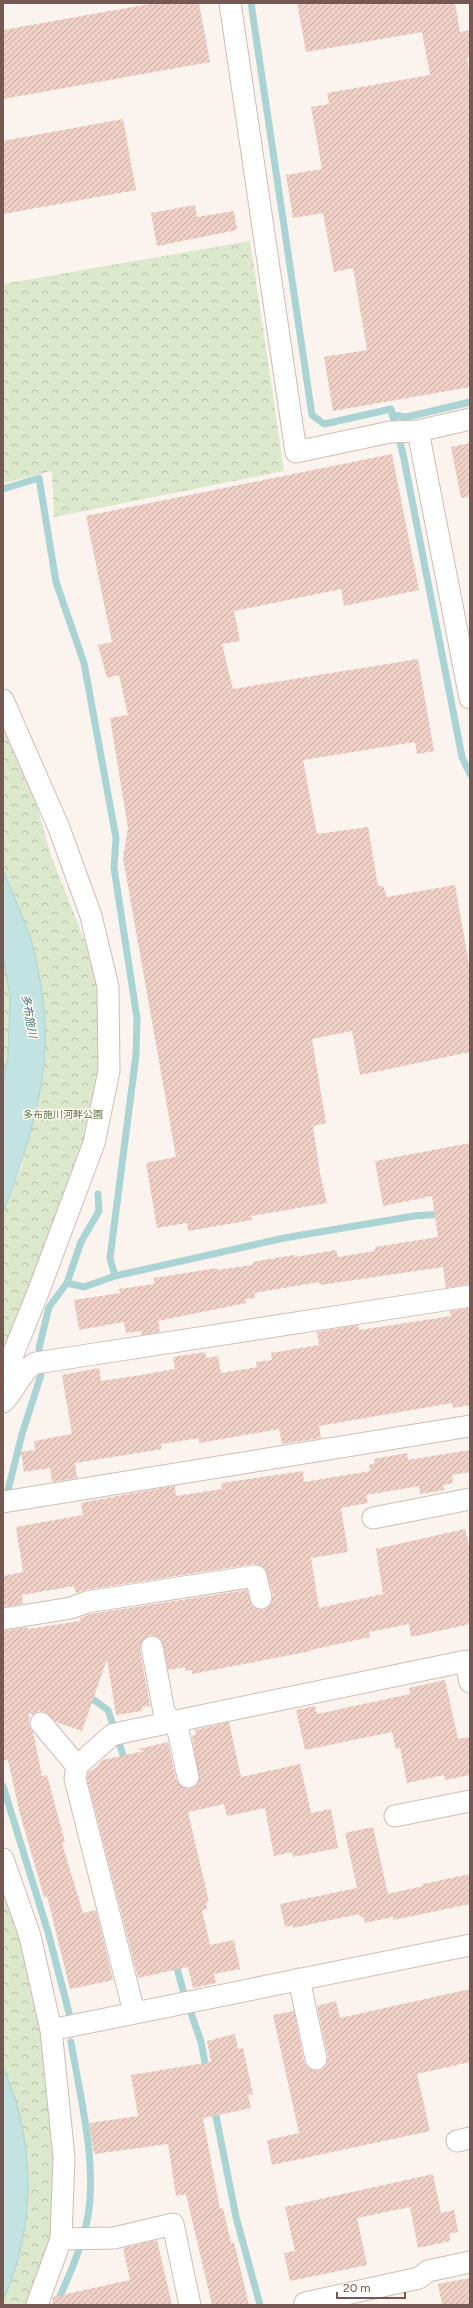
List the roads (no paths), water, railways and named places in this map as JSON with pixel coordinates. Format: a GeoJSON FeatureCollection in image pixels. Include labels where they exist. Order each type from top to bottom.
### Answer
{"type":"FeatureCollection","features":[{"type":"Feature","properties":{"kind":"street"},"geometry":{"type":"LineString","coordinates":[[230,3],[296,452],[470,419]]}},
{"type":"Feature","properties":{"kind":"street"},"geometry":{"type":"LineString","coordinates":[[404,432],[470,698]]}},
{"type":"Feature","properties":{"kind":"street"},"geometry":{"type":"LineString","coordinates":[[3,700],[59,828],[91,916],[108,987],[108,1063],[94,1142],[39,1290],[3,1379]]}},
{"type":"Feature","properties":{"kind":"street"},"geometry":{"type":"LineString","coordinates":[[3,1402],[10,1396],[30,1366],[40,1363],[470,1296]]}},
{"type":"Feature","properties":{"kind":"street"},"geometry":{"type":"LineString","coordinates":[[8,1501],[470,1426]]}},
{"type":"Feature","properties":{"kind":"street"},"geometry":{"type":"LineString","coordinates":[[373,1518],[470,1499]]}},
{"type":"Feature","properties":{"kind":"street"},"geometry":{"type":"LineString","coordinates":[[3,1619],[71,1608],[87,1602],[256,1576],[261,1598]]}},
{"type":"Feature","properties":{"kind":"street"},"geometry":{"type":"LineString","coordinates":[[152,1647],[164,1712],[178,1730],[188,1777]]}},
{"type":"Feature","properties":{"kind":"street"},"geometry":{"type":"LineString","coordinates":[[134,2012],[75,1779],[77,1766],[118,1734],[172,1722],[468,1660],[470,1682]]}},
{"type":"Feature","properties":{"kind":"street"},"geometry":{"type":"LineString","coordinates":[[41,1723],[77,1766]]}},
{"type":"Feature","properties":{"kind":"street"},"geometry":{"type":"LineString","coordinates":[[395,1816],[470,1801]]}},
{"type":"Feature","properties":{"kind":"street"},"geometry":{"type":"LineString","coordinates":[[3,1859],[30,1936],[51,2030],[64,2157],[76,2239],[37,2305]]}},
{"type":"Feature","properties":{"kind":"street"},"geometry":{"type":"LineString","coordinates":[[51,2030],[470,1945]]}},
{"type":"Feature","properties":{"kind":"street"},"geometry":{"type":"LineString","coordinates":[[299,1979],[316,2059]]}},
{"type":"Feature","properties":{"kind":"street"},"geometry":{"type":"LineString","coordinates":[[76,2239],[114,2238],[174,2224],[190,2305]]}},
{"type":"Feature","properties":{"kind":"street"},"geometry":{"type":"LineString","coordinates":[[305,2303],[419,2278],[428,2271],[470,2262]]}},
{"type":"Feature","properties":{"kind":"water","name":"多布施川"},"geometry":{"type":"Polygon","coordinates":[[[3,870],[27,929],[33,948],[42,991],[45,1033],[44,1066],[36,1109],[31,1130],[3,1213],[3,1080],[8,1057],[10,997],[3,956],[3,870]]]}},
{"type":"Feature","properties":{"kind":"water"},"geometry":{"type":"Polygon","coordinates":[[[3,2068],[16,2100],[23,2130],[28,2179],[27,2204],[20,2253],[3,2300],[3,2068]]]}},
{"type":"Feature","properties":{"kind":"waterway"},"geometry":{"type":"LineString","coordinates":[[251,3],[312,415],[324,424],[391,409],[403,454],[462,757],[470,774]]}},
{"type":"Feature","properties":{"kind":"waterway"},"geometry":{"type":"LineString","coordinates":[[392,415],[407,417],[470,402]]}},
{"type":"Feature","properties":{"kind":"waterway"},"geometry":{"type":"LineString","coordinates":[[3,489],[39,478],[56,582],[84,663],[116,838],[114,868],[137,1018],[136,1055],[110,1258],[115,1276],[284,1238],[414,1216],[443,1214]]}},
{"type":"Feature","properties":{"kind":"waterway"},"geometry":{"type":"LineString","coordinates":[[6,1498],[22,1434],[41,1375],[39,1348],[49,1307],[67,1283],[81,1242],[99,1211],[98,1194]]}},
{"type":"Feature","properties":{"kind":"waterway"},"geometry":{"type":"LineString","coordinates":[[67,1283],[84,1287],[115,1276]]}},
{"type":"Feature","properties":{"kind":"waterway"},"geometry":{"type":"LineString","coordinates":[[84,1697],[94,1700],[108,1710],[126,1764]]}},
{"type":"Feature","properties":{"kind":"waterway"},"geometry":{"type":"LineString","coordinates":[[3,1786],[48,1932],[69,2013]]}},
{"type":"Feature","properties":{"kind":"waterway"},"geometry":{"type":"LineString","coordinates":[[175,1961],[183,1990]]}},
{"type":"Feature","properties":{"kind":"waterway"},"geometry":{"type":"LineString","coordinates":[[191,2013],[201,2042],[207,2073]]}},
{"type":"Feature","properties":{"kind":"waterway"},"geometry":{"type":"LineString","coordinates":[[56,2305],[75,2262],[88,2216],[90,2195],[89,2151],[83,2106],[71,2042]]}},
{"type":"Feature","properties":{"kind":"waterway"},"geometry":{"type":"LineString","coordinates":[[214,2106],[236,2217],[260,2305]]}},
{"type":"Feature","properties":{"kind":"park label","name":"多布施川河畔公園"},"geometry":{"type":"Point","coordinates":[63,1114]}}]}
